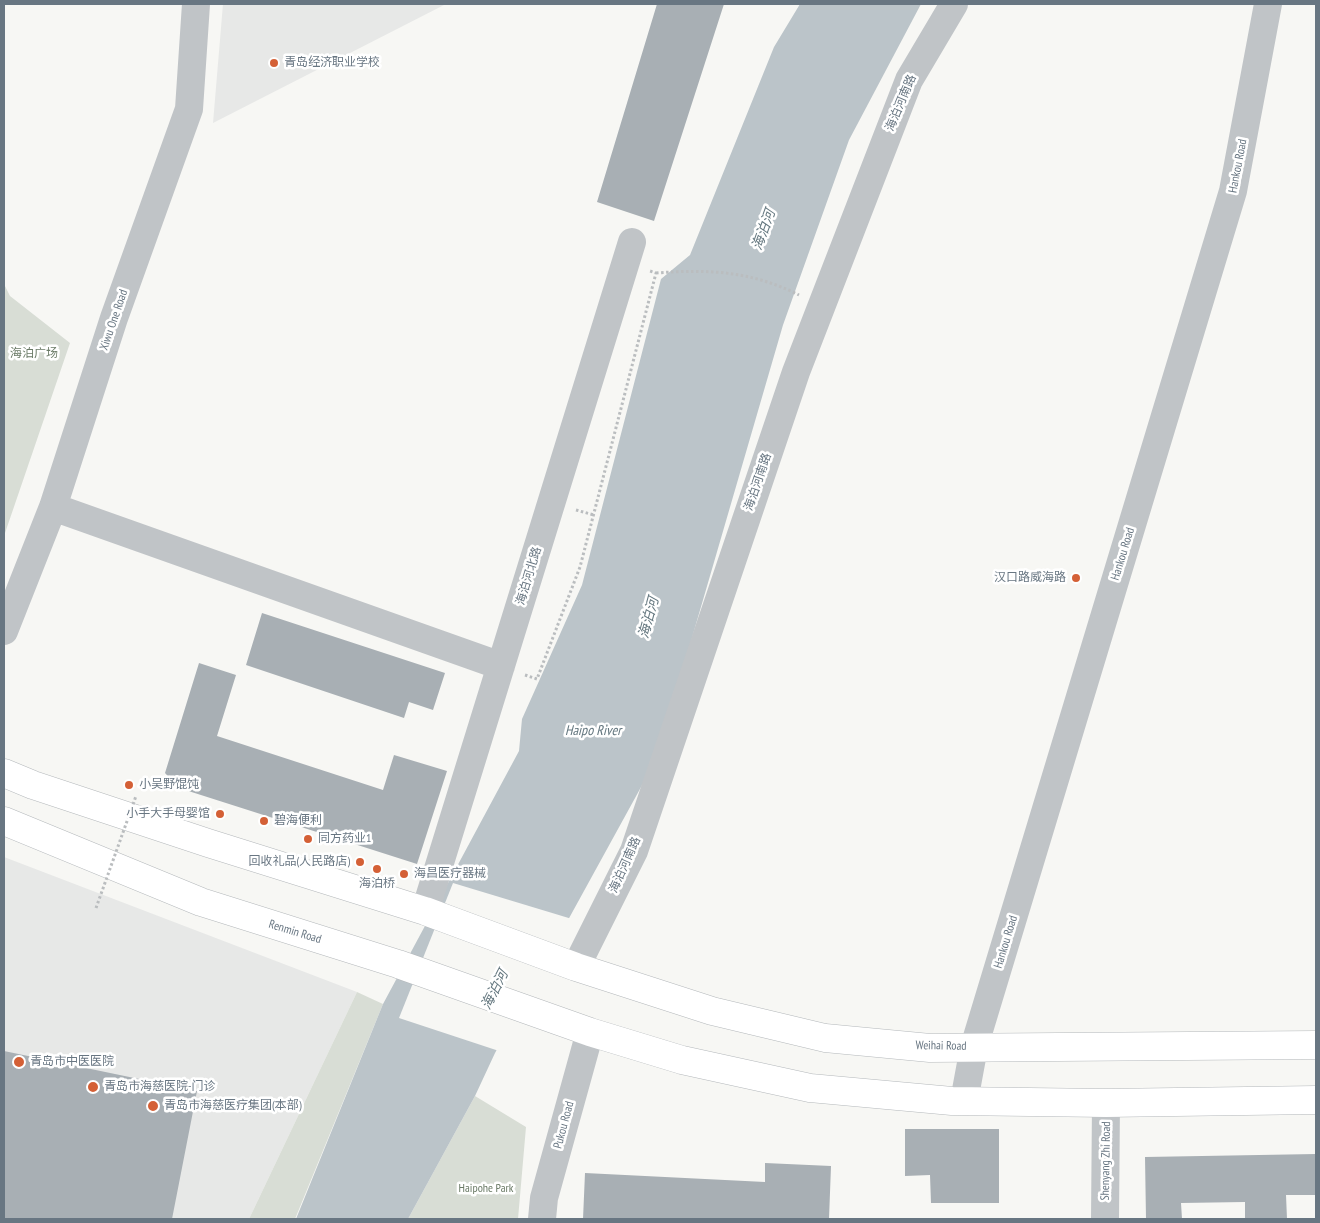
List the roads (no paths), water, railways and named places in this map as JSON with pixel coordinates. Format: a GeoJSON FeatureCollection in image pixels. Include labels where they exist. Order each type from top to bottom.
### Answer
{"type":"FeatureCollection","features":[{"type":"Feature","properties":{"kind":"main road"},"geometry":{"type":"LineString","coordinates":[[4,773],[33,785],[208,843],[425,911],[576,967]]}},
{"type":"Feature","properties":{"kind":"main road","name":"Renmin Road"},"geometry":{"type":"LineString","coordinates":[[4,821],[202,902],[398,964],[590,1032]]}},
{"type":"Feature","properties":{"kind":"main road","name":"Weihai Road"},"geometry":{"type":"LineString","coordinates":[[576,967],[712,1011],[825,1038],[930,1048],[1316,1045]]}},
{"type":"Feature","properties":{"kind":"main road"},"geometry":{"type":"LineString","coordinates":[[590,1032],[682,1060],[810,1088],[964,1101],[1106,1103],[1316,1100]]}},
{"type":"Feature","properties":{"kind":"street","name":"Xiwu One Road"},"geometry":{"type":"LineString","coordinates":[[4,630],[53,507],[114,318],[189,109],[196,4]]}},
{"type":"Feature","properties":{"kind":"street","name":"海泊河南路"},"geometry":{"type":"LineString","coordinates":[[576,967],[634,851],[796,372],[909,80],[954,4]]}},
{"type":"Feature","properties":{"kind":"street","name":"Hankou Road"},"geometry":{"type":"LineString","coordinates":[[964,1101],[974,1047],[1233,191],[1268,4]]}},
{"type":"Feature","properties":{"kind":"street","name":"海泊河北路"},"geometry":{"type":"LineString","coordinates":[[425,911],[629,252]]}},
{"type":"Feature","properties":{"kind":"street"},"geometry":{"type":"LineString","coordinates":[[53,507],[501,666]]}},
{"type":"Feature","properties":{"kind":"street","name":"Pukou Road"},"geometry":{"type":"LineString","coordinates":[[542,1219],[544,1198],[590,1032]]}},
{"type":"Feature","properties":{"kind":"street","name":"Shenyang Zhi Road"},"geometry":{"type":"LineString","coordinates":[[1105,1219],[1106,1103]]}},
{"type":"Feature","properties":{"kind":"water","name":"Haipo River"},"geometry":{"type":"Polygon","coordinates":[[[800,4],[921,4],[849,140],[783,325],[657,758],[495,1053],[475,1096],[408,1219],[296,1219],[383,1004],[519,751],[522,719],[582,585],[661,279],[690,255],[774,47],[800,4]]]}},
{"type":"Feature","properties":{"kind":"place","name":"青岛经济职业学校"},"geometry":{"type":"Point","coordinates":[274,63]}},
{"type":"Feature","properties":{"kind":"place","name":"汉口路威海路"},"geometry":{"type":"Point","coordinates":[1076,578]}},
{"type":"Feature","properties":{"kind":"place","name":"小吴野馄饨"},"geometry":{"type":"Point","coordinates":[129,785]}},
{"type":"Feature","properties":{"kind":"place","name":"小手大手母婴馆"},"geometry":{"type":"Point","coordinates":[220,814]}},
{"type":"Feature","properties":{"kind":"place","name":"碧海便利"},"geometry":{"type":"Point","coordinates":[264,821]}},
{"type":"Feature","properties":{"kind":"place","name":"同方药业1"},"geometry":{"type":"Point","coordinates":[308,839]}},
{"type":"Feature","properties":{"kind":"place","name":"回收礼品(人民路店)"},"geometry":{"type":"Point","coordinates":[360,862]}},
{"type":"Feature","properties":{"kind":"place","name":"海泊桥"},"geometry":{"type":"Point","coordinates":[377,869]}},
{"type":"Feature","properties":{"kind":"place","name":"海昌医疗器械"},"geometry":{"type":"Point","coordinates":[404,874]}},
{"type":"Feature","properties":{"kind":"place","name":"青岛市中医医院"},"geometry":{"type":"Point","coordinates":[19,1062]}},
{"type":"Feature","properties":{"kind":"place","name":"青岛市海慈医院-门诊"},"geometry":{"type":"Point","coordinates":[93,1087]}},
{"type":"Feature","properties":{"kind":"place","name":"青岛市海慈医疗集团(本部)"},"geometry":{"type":"Point","coordinates":[153,1106]}},
{"type":"Feature","properties":{"kind":"water label","name":"海泊河"},"geometry":{"type":"Point","coordinates":[764,230]}},
{"type":"Feature","properties":{"kind":"water label","name":"海泊河"},"geometry":{"type":"Point","coordinates":[649,618]}},
{"type":"Feature","properties":{"kind":"water label","name":"海泊河"},"geometry":{"type":"Point","coordinates":[495,990]}},
{"type":"Feature","properties":{"kind":"park label","name":"海泊广场"},"geometry":{"type":"Point","coordinates":[34,354]}},
{"type":"Feature","properties":{"kind":"park label","name":"Haipohe Park"},"geometry":{"type":"Point","coordinates":[486,1189]}}]}
